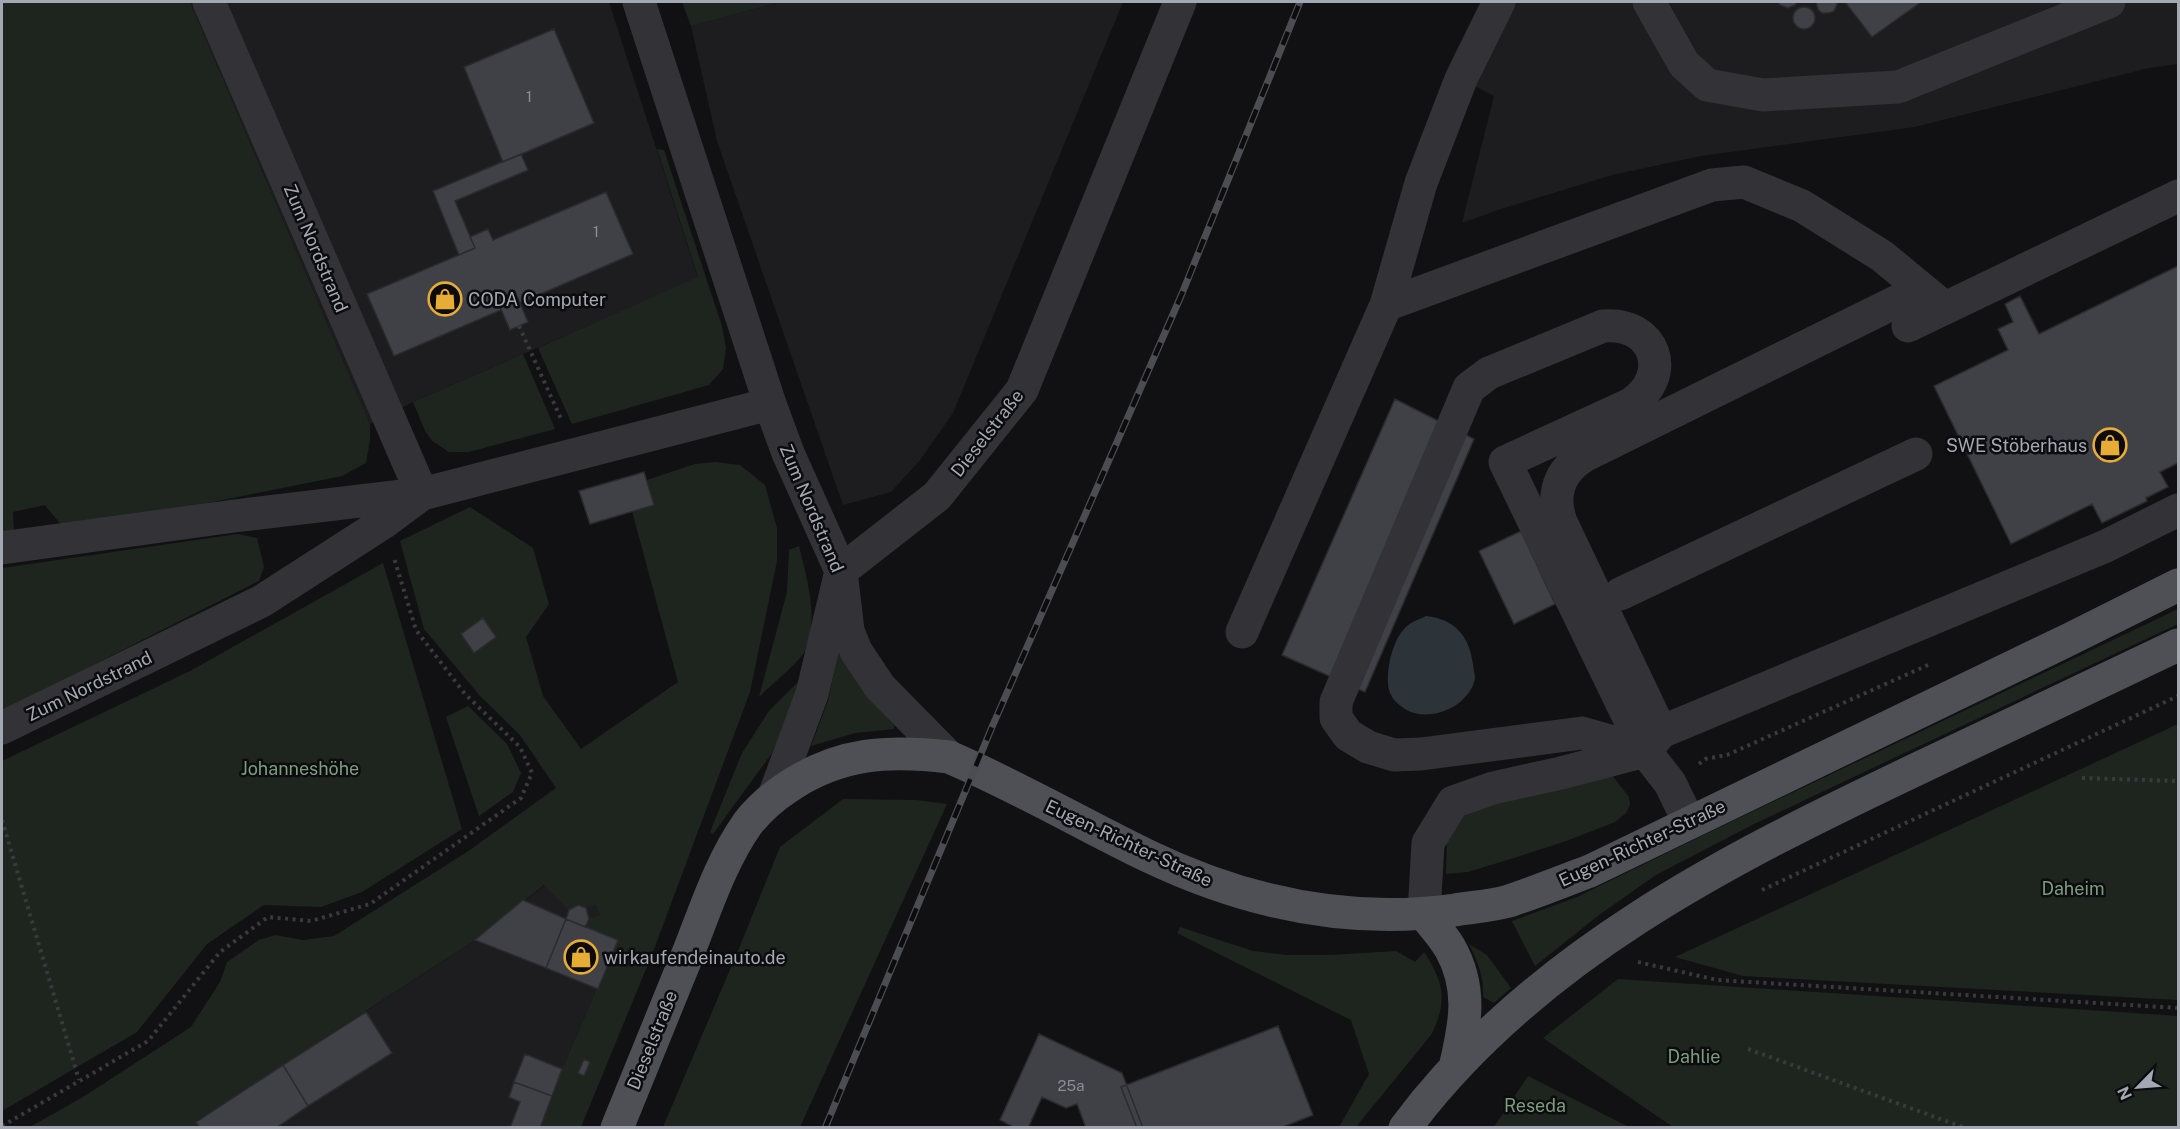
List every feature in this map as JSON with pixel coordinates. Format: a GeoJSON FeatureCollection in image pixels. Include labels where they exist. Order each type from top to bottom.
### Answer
{"type":"FeatureCollection","features":[{"type":"Feature","properties":{"kind":"main road","name":"Eugen-Richter-Straße"},"geometry":{"type":"LineString","coordinates":[[957,761],[1149,857],[1201,880],[1259,899],[1317,911],[1366,915],[1424,914],[1507,901],[1590,871],[2178,585]]}},
{"type":"Feature","properties":{"kind":"main road"},"geometry":{"type":"LineString","coordinates":[[1406,1128],[1455,1068],[1532,996],[1590,949],[1694,882],[1801,824],[2178,645]]}},
{"type":"Feature","properties":{"kind":"main road","name":"Dieselstraße"},"geometry":{"type":"LineString","coordinates":[[617,1128],[720,874],[748,823],[774,796],[807,774],[839,760],[880,754],[914,753],[957,761]]}},
{"type":"Feature","properties":{"kind":"main road"},"geometry":{"type":"LineString","coordinates":[[1424,914],[1449,946],[1460,969],[1466,994],[1465,1026],[1455,1068]]}},
{"type":"Feature","properties":{"kind":"street","name":"Zum Nordstrand"},"geometry":{"type":"LineString","coordinates":[[209,2],[422,494]]}},
{"type":"Feature","properties":{"kind":"street","name":"Zum Nordstrand"},"geometry":{"type":"LineString","coordinates":[[639,2],[770,404],[788,453],[841,571],[849,631],[856,651],[880,687],[957,761]]}},
{"type":"Feature","properties":{"kind":"street","name":"Dieselstraße"},"geometry":{"type":"LineString","coordinates":[[774,796],[812,694],[841,571],[937,496],[1022,390],[1180,2]]}},
{"type":"Feature","properties":{"kind":"street"},"geometry":{"type":"LineString","coordinates":[[1242,632],[1386,305],[1421,183],[1461,79],[1498,2]]}},
{"type":"Feature","properties":{"kind":"street"},"geometry":{"type":"LineString","coordinates":[[1649,2],[1684,64],[1707,85],[1763,95],[1898,87],[2109,2]]}},
{"type":"Feature","properties":{"kind":"street"},"geometry":{"type":"LineString","coordinates":[[1386,305],[1712,185],[1744,182],[1802,206],[1881,256],[1934,298]]}},
{"type":"Feature","properties":{"kind":"street"},"geometry":{"type":"LineString","coordinates":[[1689,822],[1670,783],[1556,509],[1558,483],[1564,472],[1573,462],[1584,456],[1934,298],[2178,196]]}},
{"type":"Feature","properties":{"kind":"street"},"geometry":{"type":"LineString","coordinates":[[1908,326],[1934,298]]}},
{"type":"Feature","properties":{"kind":"street"},"geometry":{"type":"LineString","coordinates":[[1616,324],[1641,335],[1652,352],[1655,372],[1651,385],[1631,404],[1505,462],[1653,741],[1582,733],[1421,754],[1394,755],[1368,747],[1348,735],[1336,718],[1336,702],[1469,388],[1489,373],[1603,326],[1616,324]]}},
{"type":"Feature","properties":{"kind":"street","name":"Zum Nordstrand"},"geometry":{"type":"LineString","coordinates":[[2,728],[262,601],[422,494],[770,404]]}},
{"type":"Feature","properties":{"kind":"street"},"geometry":{"type":"LineString","coordinates":[[1620,594],[1916,454]]}},
{"type":"Feature","properties":{"kind":"street"},"geometry":{"type":"LineString","coordinates":[[2,548],[234,516],[422,494]]}},
{"type":"Feature","properties":{"kind":"street"},"geometry":{"type":"LineString","coordinates":[[1424,914],[1428,843],[1453,802],[1493,788],[1561,773],[1653,741],[2106,546],[2178,510]]}},
{"type":"Feature","properties":{"kind":"path"},"geometry":{"type":"LineString","coordinates":[[519,326],[576,454]]}},
{"type":"Feature","properties":{"kind":"path"},"geometry":{"type":"LineString","coordinates":[[2,1126],[148,1041],[220,952],[268,917],[311,921],[370,904],[520,798],[532,773],[520,747],[465,694],[416,630],[383,522]]}},
{"type":"Feature","properties":{"kind":"path"},"geometry":{"type":"LineString","coordinates":[[1757,892],[2178,696]]}},
{"type":"Feature","properties":{"kind":"path"},"geometry":{"type":"LineString","coordinates":[[2082,778],[2178,781]]}},
{"type":"Feature","properties":{"kind":"path"},"geometry":{"type":"LineString","coordinates":[[2,820],[79,1080]]}},
{"type":"Feature","properties":{"kind":"path"},"geometry":{"type":"LineString","coordinates":[[1590,949],[1717,980],[2178,1008]]}},
{"type":"Feature","properties":{"kind":"path"},"geometry":{"type":"LineString","coordinates":[[1748,1049],[1965,1128]]}},
{"type":"Feature","properties":{"kind":"shaded area"},"geometry":{"type":"Polygon","coordinates":[[[190,2],[609,2],[698,278],[413,402],[370,424],[190,2]]]}},
{"type":"Feature","properties":{"kind":"shaded area"},"geometry":{"type":"Polygon","coordinates":[[[780,2],[1123,2],[953,413],[921,459],[891,492],[843,505],[717,141],[691,26],[780,2]]]}},
{"type":"Feature","properties":{"kind":"shaded area"},"geometry":{"type":"Polygon","coordinates":[[[1486,2],[2178,2],[2178,64],[2149,68],[1915,127],[1701,156],[1612,175],[1462,223],[1494,96],[1452,74],[1486,2]]]}},
{"type":"Feature","properties":{"kind":"shaded area"},"geometry":{"type":"Polygon","coordinates":[[[1426,616],[1453,625],[1464,637],[1471,654],[1475,678],[1465,698],[1445,711],[1433,714],[1411,712],[1401,706],[1396,702],[1388,687],[1390,661],[1401,632],[1410,624],[1426,616]]]}},
{"type":"Feature","properties":{"kind":"shaded area"},"geometry":{"type":"Polygon","coordinates":[[[679,780],[618,940],[562,1069],[540,1127],[200,1128],[196,1122],[475,940],[679,780]]]}},
{"type":"Feature","properties":{"kind":"green space"},"geometry":{"type":"Polygon","coordinates":[[[2,2],[190,2],[370,424],[366,463],[342,476],[203,504],[62,526],[45,505],[13,512],[14,531],[2,532],[2,2]]]}},
{"type":"Feature","properties":{"kind":"green space"},"geometry":{"type":"Polygon","coordinates":[[[682,2],[780,2],[691,26],[682,2]]]}},
{"type":"Feature","properties":{"kind":"green space"},"geometry":{"type":"Polygon","coordinates":[[[657,149],[664,150],[722,326],[726,348],[723,369],[709,385],[572,424],[538,348],[698,277],[657,149]]]}},
{"type":"Feature","properties":{"kind":"green space"},"geometry":{"type":"Polygon","coordinates":[[[523,354],[555,429],[469,452],[449,452],[432,441],[425,431],[413,402],[523,354]]]}},
{"type":"Feature","properties":{"kind":"green space"},"geometry":{"type":"Polygon","coordinates":[[[715,462],[740,465],[765,485],[777,528],[777,561],[750,692],[653,952],[581,1127],[540,1127],[562,1069],[618,940],[585,927],[589,919],[600,915],[596,904],[569,910],[544,885],[475,940],[196,1121],[200,1127],[28,1128],[83,1097],[191,1027],[220,982],[227,962],[259,940],[275,935],[303,940],[334,936],[467,852],[556,788],[520,735],[481,697],[424,629],[400,541],[470,507],[533,548],[549,604],[526,637],[543,696],[581,749],[678,682],[632,511],[654,505],[647,480],[695,464],[715,462]]]}},
{"type":"Feature","properties":{"kind":"green space"},"geometry":{"type":"Polygon","coordinates":[[[238,534],[257,538],[264,567],[259,581],[2,711],[2,568],[238,534]]]}},
{"type":"Feature","properties":{"kind":"green space"},"geometry":{"type":"Polygon","coordinates":[[[799,546],[810,598],[809,638],[802,655],[759,697],[787,592],[789,550],[799,546]]]}},
{"type":"Feature","properties":{"kind":"green space","name":"Johanneshöhe"},"geometry":{"type":"Polygon","coordinates":[[[383,563],[462,829],[362,892],[321,907],[264,905],[207,944],[137,1032],[2,1111],[2,761],[190,671],[383,563]]]}},
{"type":"Feature","properties":{"kind":"green space"},"geometry":{"type":"Polygon","coordinates":[[[2178,609],[2178,624],[1754,824],[1656,875],[1599,915],[1535,966],[1512,921],[1577,897],[2178,609]]]}},
{"type":"Feature","properties":{"kind":"green space"},"geometry":{"type":"Polygon","coordinates":[[[838,654],[844,654],[863,691],[894,725],[894,729],[855,733],[811,746],[828,701],[838,654]]]}},
{"type":"Feature","properties":{"kind":"green space"},"geometry":{"type":"Polygon","coordinates":[[[804,676],[772,753],[713,834],[710,832],[742,753],[769,711],[804,676]]]}},
{"type":"Feature","properties":{"kind":"green space"},"geometry":{"type":"Polygon","coordinates":[[[468,706],[507,744],[521,773],[513,792],[479,816],[446,717],[468,706]]]}},
{"type":"Feature","properties":{"kind":"green space","name":"Daheim"},"geometry":{"type":"Polygon","coordinates":[[[2178,724],[2178,1000],[1743,976],[1675,957],[2178,724]]]}},
{"type":"Feature","properties":{"kind":"green space"},"geometry":{"type":"Polygon","coordinates":[[[1612,775],[1629,797],[1630,805],[1626,813],[1615,822],[1517,857],[1468,872],[1446,874],[1447,840],[1462,815],[1489,799],[1612,775]]]}},
{"type":"Feature","properties":{"kind":"green space"},"geometry":{"type":"Polygon","coordinates":[[[843,799],[916,800],[947,804],[800,1127],[663,1127],[780,847],[843,799]]]}},
{"type":"Feature","properties":{"kind":"green space"},"geometry":{"type":"Polygon","coordinates":[[[1180,927],[1253,951],[1286,955],[1396,951],[1415,962],[1424,952],[1439,983],[1442,1002],[1440,1012],[1431,1035],[1356,1127],[1339,1127],[1369,1074],[1351,1020],[1177,933],[1180,927]]]}},
{"type":"Feature","properties":{"kind":"green space"},"geometry":{"type":"Polygon","coordinates":[[[1469,944],[1487,955],[1511,988],[1494,1003],[1483,997],[1480,970],[1469,944]]]}},
{"type":"Feature","properties":{"kind":"green space","name":"Dahlie"},"geometry":{"type":"Polygon","coordinates":[[[1618,979],[2178,1016],[2178,1127],[1673,1127],[1543,1038],[1618,979]]]}},
{"type":"Feature","properties":{"kind":"green space","name":"Reseda"},"geometry":{"type":"Polygon","coordinates":[[[1528,1076],[1629,1127],[1494,1127],[1528,1076]]]}},
{"type":"Feature","properties":{"kind":"building"},"geometry":{"type":"Polygon","coordinates":[[[1778,2],[1797,2],[1788,8],[1778,2]]]}},
{"type":"Feature","properties":{"kind":"building"},"geometry":{"type":"Polygon","coordinates":[[[1816,2],[1838,2],[1834,11],[1822,13],[1816,2]]]}},
{"type":"Feature","properties":{"kind":"building"},"geometry":{"type":"Polygon","coordinates":[[[1845,2],[1921,2],[1872,37],[1845,2]]]}},
{"type":"Feature","properties":{"kind":"building"},"geometry":{"type":"Polygon","coordinates":[[[1800,7],[1808,7],[1815,14],[1815,22],[1808,29],[1800,29],[1793,22],[1793,14],[1800,7]]]}},
{"type":"Feature","properties":{"kind":"building"},"geometry":{"type":"Polygon","coordinates":[[[554,29],[594,123],[503,162],[464,67],[554,29]]]}},
{"type":"Feature","properties":{"kind":"building"},"geometry":{"type":"Polygon","coordinates":[[[521,154],[528,170],[455,201],[475,248],[459,255],[433,191],[521,154]]]}},
{"type":"Feature","properties":{"kind":"building"},"geometry":{"type":"Polygon","coordinates":[[[606,192],[633,254],[520,303],[515,292],[497,300],[501,310],[394,356],[367,294],[475,248],[470,237],[488,229],[493,240],[606,192]]]}},
{"type":"Feature","properties":{"kind":"building"},"geometry":{"type":"Polygon","coordinates":[[[2178,266],[2178,463],[2160,472],[2168,487],[2146,498],[2147,501],[2102,523],[2092,504],[2011,544],[1934,386],[2008,350],[1998,329],[2013,322],[2005,304],[2020,296],[2039,334],[2178,266]]]}},
{"type":"Feature","properties":{"kind":"building"},"geometry":{"type":"Polygon","coordinates":[[[515,292],[528,322],[510,330],[497,300],[515,292]]]}},
{"type":"Feature","properties":{"kind":"building"},"geometry":{"type":"Polygon","coordinates":[[[1395,399],[1474,439],[1365,692],[1282,655],[1395,399]]]}},
{"type":"Feature","properties":{"kind":"building"},"geometry":{"type":"Polygon","coordinates":[[[644,472],[654,505],[590,524],[579,491],[644,472]]]}},
{"type":"Feature","properties":{"kind":"building"},"geometry":{"type":"Polygon","coordinates":[[[1521,531],[1555,604],[1514,624],[1479,551],[1521,531]]]}},
{"type":"Feature","properties":{"kind":"building"},"geometry":{"type":"Polygon","coordinates":[[[483,618],[496,637],[474,653],[461,634],[483,618]]]}},
{"type":"Feature","properties":{"kind":"building"},"geometry":{"type":"Polygon","coordinates":[[[523,900],[566,919],[546,968],[475,940],[523,900]]]}},
{"type":"Feature","properties":{"kind":"building"},"geometry":{"type":"Polygon","coordinates":[[[578,905],[586,908],[589,919],[585,927],[566,919],[569,910],[578,905]]]}},
{"type":"Feature","properties":{"kind":"building"},"geometry":{"type":"Polygon","coordinates":[[[566,919],[618,940],[598,989],[546,968],[566,919]]]}},
{"type":"Feature","properties":{"kind":"building"},"geometry":{"type":"Polygon","coordinates":[[[366,1012],[392,1053],[308,1106],[283,1065],[366,1012]]]}},
{"type":"Feature","properties":{"kind":"building"},"geometry":{"type":"Polygon","coordinates":[[[1278,1026],[1313,1115],[1280,1128],[1137,1128],[1121,1087],[1278,1026]]]}},
{"type":"Feature","properties":{"kind":"building"},"geometry":{"type":"Polygon","coordinates":[[[1039,1034],[1122,1073],[1143,1128],[1086,1128],[1077,1104],[1066,1108],[1042,1097],[1028,1128],[1015,1128],[1000,1120],[1039,1034]]]}},
{"type":"Feature","properties":{"kind":"building"},"geometry":{"type":"Polygon","coordinates":[[[525,1054],[562,1069],[552,1096],[514,1082],[525,1054]]]}},
{"type":"Feature","properties":{"kind":"building"},"geometry":{"type":"Polygon","coordinates":[[[584,1059],[590,1062],[584,1076],[578,1073],[584,1059]]]}},
{"type":"Feature","properties":{"kind":"building"},"geometry":{"type":"Polygon","coordinates":[[[283,1065],[308,1106],[276,1128],[200,1128],[196,1122],[283,1065]]]}},
{"type":"Feature","properties":{"kind":"building"},"geometry":{"type":"Polygon","coordinates":[[[514,1082],[552,1096],[540,1128],[510,1128],[520,1102],[509,1097],[514,1082]]]}},
{"type":"Feature","properties":{"kind":"railway"},"geometry":{"type":"LineString","coordinates":[[825,1128],[992,727],[1181,296],[1300,2]]}},
{"type":"Feature","properties":{"kind":"place","name":"CODA Computer"},"geometry":{"type":"Point","coordinates":[445,299]}},
{"type":"Feature","properties":{"kind":"place","name":"SWE Stöberhaus"},"geometry":{"type":"Point","coordinates":[2110,445]}},
{"type":"Feature","properties":{"kind":"place","name":"wirkaufendeinauto.de"},"geometry":{"type":"Point","coordinates":[581,957]}}]}
